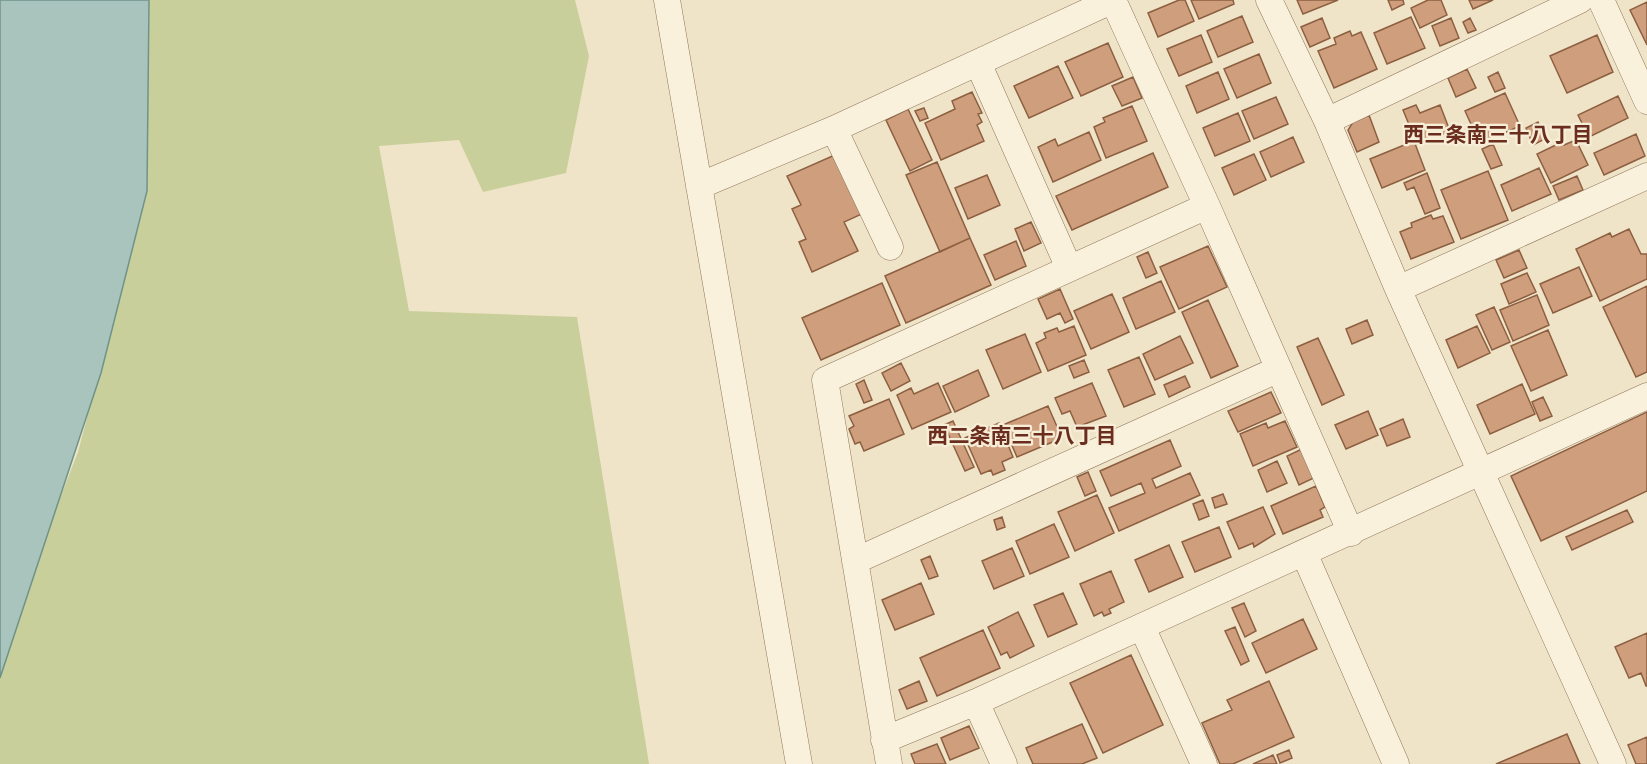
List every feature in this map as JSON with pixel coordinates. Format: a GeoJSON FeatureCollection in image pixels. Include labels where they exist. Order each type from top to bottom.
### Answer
{"type":"FeatureCollection","features":[{"type":"Feature","properties":{"kind":"street"},"geometry":{"type":"LineString","coordinates":[[667,0],[799,764]]}},
{"type":"Feature","properties":{"kind":"street"},"geometry":{"type":"LineString","coordinates":[[699,186],[834,129],[1113,0],[1351,532]]}},
{"type":"Feature","properties":{"kind":"street"},"geometry":{"type":"LineString","coordinates":[[1269,0],[1327,121],[1398,289],[1613,764]]}},
{"type":"Feature","properties":{"kind":"street"},"geometry":{"type":"LineString","coordinates":[[1327,121],[1580,0]]}},
{"type":"Feature","properties":{"kind":"street"},"geometry":{"type":"LineString","coordinates":[[1601,0],[1647,101]]}},
{"type":"Feature","properties":{"kind":"street"},"geometry":{"type":"LineString","coordinates":[[978,63],[1069,268]]}},
{"type":"Feature","properties":{"kind":"street"},"geometry":{"type":"LineString","coordinates":[[834,129],[890,247]]}},
{"type":"Feature","properties":{"kind":"street"},"geometry":{"type":"LineString","coordinates":[[1398,289],[1647,176]]}},
{"type":"Feature","properties":{"kind":"street"},"geometry":{"type":"LineString","coordinates":[[1207,206],[825,380],[887,752],[976,702],[1481,474],[1647,396]]}},
{"type":"Feature","properties":{"kind":"street"},"geometry":{"type":"LineString","coordinates":[[855,561],[1279,369]]}},
{"type":"Feature","properties":{"kind":"street"},"geometry":{"type":"LineString","coordinates":[[1304,553],[1396,764]]}},
{"type":"Feature","properties":{"kind":"street"},"geometry":{"type":"LineString","coordinates":[[1142,627],[1204,764]]}},
{"type":"Feature","properties":{"kind":"street"},"geometry":{"type":"LineString","coordinates":[[976,702],[1004,764]]}},
{"type":"Feature","properties":{"kind":"green space"},"geometry":{"type":"Polygon","coordinates":[[[149,0],[575,0],[589,56],[566,173],[483,192],[459,140],[379,146],[409,311],[577,317],[649,764],[0,764],[0,678],[53,516],[78,452],[147,191],[149,0]]]}},
{"type":"Feature","properties":{"kind":"water"},"geometry":{"type":"Polygon","coordinates":[[[0,0],[149,0],[147,191],[101,373],[0,678],[0,0]]]}},
{"type":"Feature","properties":{"kind":"building"},"geometry":{"type":"Polygon","coordinates":[[[1179,0],[1185,0],[1194,21],[1158,37],[1148,13],[1179,0]]]}},
{"type":"Feature","properties":{"kind":"building"},"geometry":{"type":"Polygon","coordinates":[[[1191,0],[1233,0],[1234,4],[1199,19],[1191,0]]]}},
{"type":"Feature","properties":{"kind":"building"},"geometry":{"type":"Polygon","coordinates":[[[1297,0],[1338,0],[1303,14],[1297,0]]]}},
{"type":"Feature","properties":{"kind":"building"},"geometry":{"type":"Polygon","coordinates":[[[1388,0],[1403,0],[1404,4],[1392,10],[1388,0]]]}},
{"type":"Feature","properties":{"kind":"building"},"geometry":{"type":"Polygon","coordinates":[[[1428,0],[1441,0],[1447,15],[1420,28],[1411,8],[1428,0]]]}},
{"type":"Feature","properties":{"kind":"building"},"geometry":{"type":"Polygon","coordinates":[[[1469,0],[1493,0],[1473,9],[1469,0]]]}},
{"type":"Feature","properties":{"kind":"building"},"geometry":{"type":"Polygon","coordinates":[[[1647,2],[1647,45],[1630,10],[1647,2]]]}},
{"type":"Feature","properties":{"kind":"building"},"geometry":{"type":"Polygon","coordinates":[[[1242,16],[1253,42],[1218,57],[1207,31],[1242,16]]]}},
{"type":"Feature","properties":{"kind":"building"},"geometry":{"type":"Polygon","coordinates":[[[1411,17],[1425,48],[1387,64],[1374,33],[1411,17]]]}},
{"type":"Feature","properties":{"kind":"building"},"geometry":{"type":"Polygon","coordinates":[[[1322,18],[1330,38],[1310,47],[1301,27],[1322,18]]]}},
{"type":"Feature","properties":{"kind":"building"},"geometry":{"type":"Polygon","coordinates":[[[1451,18],[1459,38],[1440,46],[1432,26],[1451,18]]]}},
{"type":"Feature","properties":{"kind":"building"},"geometry":{"type":"Polygon","coordinates":[[[1470,18],[1476,30],[1468,33],[1463,22],[1470,18]]]}},
{"type":"Feature","properties":{"kind":"building"},"geometry":{"type":"Polygon","coordinates":[[[1350,31],[1352,36],[1361,32],[1377,69],[1334,88],[1318,51],[1336,44],[1334,38],[1350,31]]]}},
{"type":"Feature","properties":{"kind":"building"},"geometry":{"type":"Polygon","coordinates":[[[1201,35],[1212,62],[1179,76],[1167,49],[1201,35]]]}},
{"type":"Feature","properties":{"kind":"building"},"geometry":{"type":"Polygon","coordinates":[[[1597,35],[1613,72],[1567,93],[1550,56],[1597,35]]]}},
{"type":"Feature","properties":{"kind":"building"},"geometry":{"type":"Polygon","coordinates":[[[1108,43],[1123,77],[1081,96],[1065,62],[1108,43]]]}},
{"type":"Feature","properties":{"kind":"building"},"geometry":{"type":"Polygon","coordinates":[[[1259,54],[1271,83],[1237,98],[1224,69],[1259,54]]]}},
{"type":"Feature","properties":{"kind":"building"},"geometry":{"type":"Polygon","coordinates":[[[1058,66],[1073,98],[1029,118],[1014,86],[1058,66]]]}},
{"type":"Feature","properties":{"kind":"building"},"geometry":{"type":"Polygon","coordinates":[[[1467,69],[1476,88],[1456,97],[1448,78],[1467,69]]]}},
{"type":"Feature","properties":{"kind":"building"},"geometry":{"type":"Polygon","coordinates":[[[1218,72],[1229,99],[1197,113],[1186,86],[1218,72]]]}},
{"type":"Feature","properties":{"kind":"building"},"geometry":{"type":"Polygon","coordinates":[[[1498,72],[1505,88],[1495,92],[1488,77],[1498,72]]]}},
{"type":"Feature","properties":{"kind":"building"},"geometry":{"type":"Polygon","coordinates":[[[1133,77],[1142,98],[1122,106],[1112,86],[1133,77]]]}},
{"type":"Feature","properties":{"kind":"building"},"geometry":{"type":"Polygon","coordinates":[[[972,92],[982,113],[978,114],[982,122],[977,125],[984,141],[941,160],[925,123],[955,109],[952,101],[972,92]]]}},
{"type":"Feature","properties":{"kind":"building"},"geometry":{"type":"Polygon","coordinates":[[[1505,93],[1520,126],[1480,144],[1465,111],[1505,93]]]}},
{"type":"Feature","properties":{"kind":"building"},"geometry":{"type":"Polygon","coordinates":[[[1618,96],[1628,118],[1589,137],[1578,115],[1618,96]]]}},
{"type":"Feature","properties":{"kind":"building"},"geometry":{"type":"Polygon","coordinates":[[[1276,97],[1288,124],[1254,139],[1242,111],[1276,97]]]}},
{"type":"Feature","properties":{"kind":"building"},"geometry":{"type":"Polygon","coordinates":[[[1416,105],[1420,113],[1440,105],[1450,131],[1417,144],[1403,110],[1416,105]]]}},
{"type":"Feature","properties":{"kind":"building"},"geometry":{"type":"Polygon","coordinates":[[[1132,106],[1147,141],[1106,158],[1094,127],[1105,122],[1103,118],[1132,106]]]}},
{"type":"Feature","properties":{"kind":"building"},"geometry":{"type":"Polygon","coordinates":[[[924,108],[928,118],[920,121],[915,111],[924,108]]]}},
{"type":"Feature","properties":{"kind":"building"},"geometry":{"type":"Polygon","coordinates":[[[908,109],[932,160],[910,171],[886,120],[908,109]]]}},
{"type":"Feature","properties":{"kind":"building"},"geometry":{"type":"Polygon","coordinates":[[[1238,113],[1250,141],[1215,156],[1203,128],[1238,113]]]}},
{"type":"Feature","properties":{"kind":"building"},"geometry":{"type":"Polygon","coordinates":[[[1369,115],[1379,142],[1357,152],[1348,130],[1353,122],[1369,115]]]}},
{"type":"Feature","properties":{"kind":"building"},"geometry":{"type":"Polygon","coordinates":[[[1538,122],[1545,139],[1533,145],[1526,128],[1538,122]]]}},
{"type":"Feature","properties":{"kind":"building"},"geometry":{"type":"Polygon","coordinates":[[[1089,132],[1101,160],[1053,182],[1038,147],[1055,139],[1058,146],[1089,132]]]}},
{"type":"Feature","properties":{"kind":"building"},"geometry":{"type":"Polygon","coordinates":[[[1636,134],[1645,156],[1604,175],[1594,153],[1636,134]]]}},
{"type":"Feature","properties":{"kind":"building"},"geometry":{"type":"Polygon","coordinates":[[[1293,137],[1304,162],[1271,177],[1260,152],[1293,137]]]}},
{"type":"Feature","properties":{"kind":"building"},"geometry":{"type":"Polygon","coordinates":[[[1576,140],[1588,165],[1551,183],[1537,154],[1562,142],[1564,145],[1576,140]]]}},
{"type":"Feature","properties":{"kind":"building"},"geometry":{"type":"Polygon","coordinates":[[[1414,141],[1425,170],[1382,188],[1370,159],[1414,141]]]}},
{"type":"Feature","properties":{"kind":"building"},"geometry":{"type":"Polygon","coordinates":[[[1493,144],[1502,165],[1491,169],[1482,149],[1493,144]]]}},
{"type":"Feature","properties":{"kind":"building"},"geometry":{"type":"Polygon","coordinates":[[[1153,153],[1168,187],[1072,230],[1056,196],[1153,153]]]}},
{"type":"Feature","properties":{"kind":"building"},"geometry":{"type":"Polygon","coordinates":[[[837,154],[864,213],[844,222],[858,251],[812,272],[799,242],[806,239],[792,209],[801,205],[787,176],[837,154]]]}},
{"type":"Feature","properties":{"kind":"building"},"geometry":{"type":"Polygon","coordinates":[[[1254,154],[1266,180],[1234,195],[1222,168],[1254,154]]]}},
{"type":"Feature","properties":{"kind":"building"},"geometry":{"type":"Polygon","coordinates":[[[937,162],[970,238],[940,252],[906,175],[937,162]]]}},
{"type":"Feature","properties":{"kind":"building"},"geometry":{"type":"Polygon","coordinates":[[[1539,168],[1551,194],[1512,211],[1501,185],[1539,168]]]}},
{"type":"Feature","properties":{"kind":"building"},"geometry":{"type":"Polygon","coordinates":[[[1488,171],[1508,220],[1461,239],[1441,190],[1488,171]]]}},
{"type":"Feature","properties":{"kind":"building"},"geometry":{"type":"Polygon","coordinates":[[[1427,173],[1440,208],[1425,214],[1414,187],[1407,190],[1404,183],[1427,173]]]}},
{"type":"Feature","properties":{"kind":"building"},"geometry":{"type":"Polygon","coordinates":[[[987,175],[1000,205],[968,219],[955,188],[987,175]]]}},
{"type":"Feature","properties":{"kind":"building"},"geometry":{"type":"Polygon","coordinates":[[[1577,176],[1583,190],[1559,200],[1553,186],[1577,176]]]}},
{"type":"Feature","properties":{"kind":"building"},"geometry":{"type":"Polygon","coordinates":[[[1431,215],[1433,219],[1443,216],[1454,242],[1411,259],[1400,232],[1412,227],[1411,223],[1431,215]]]}},
{"type":"Feature","properties":{"kind":"building"},"geometry":{"type":"Polygon","coordinates":[[[1031,222],[1041,243],[1024,251],[1015,229],[1031,222]]]}},
{"type":"Feature","properties":{"kind":"building"},"geometry":{"type":"Polygon","coordinates":[[[1629,229],[1641,254],[1647,254],[1647,279],[1600,301],[1576,249],[1610,233],[1612,237],[1629,229]]]}},
{"type":"Feature","properties":{"kind":"building"},"geometry":{"type":"Polygon","coordinates":[[[970,238],[991,285],[906,323],[885,276],[970,238]]]}},
{"type":"Feature","properties":{"kind":"building"},"geometry":{"type":"Polygon","coordinates":[[[1016,241],[1026,266],[995,280],[984,255],[1016,241]]]}},
{"type":"Feature","properties":{"kind":"building"},"geometry":{"type":"Polygon","coordinates":[[[1208,246],[1227,287],[1179,309],[1160,267],[1208,246]]]}},
{"type":"Feature","properties":{"kind":"building"},"geometry":{"type":"Polygon","coordinates":[[[1519,250],[1527,268],[1504,278],[1496,260],[1519,250]]]}},
{"type":"Feature","properties":{"kind":"building"},"geometry":{"type":"Polygon","coordinates":[[[1148,252],[1157,273],[1146,278],[1137,257],[1148,252]]]}},
{"type":"Feature","properties":{"kind":"building"},"geometry":{"type":"Polygon","coordinates":[[[1579,267],[1592,296],[1553,313],[1540,284],[1579,267]]]}},
{"type":"Feature","properties":{"kind":"building"},"geometry":{"type":"Polygon","coordinates":[[[1527,273],[1536,292],[1509,304],[1501,284],[1527,273]]]}},
{"type":"Feature","properties":{"kind":"building"},"geometry":{"type":"Polygon","coordinates":[[[1161,281],[1175,312],[1136,329],[1123,298],[1161,281]]]}},
{"type":"Feature","properties":{"kind":"building"},"geometry":{"type":"Polygon","coordinates":[[[882,283],[900,325],[821,360],[802,318],[882,283]]]}},
{"type":"Feature","properties":{"kind":"building"},"geometry":{"type":"Polygon","coordinates":[[[1647,286],[1647,372],[1636,377],[1603,307],[1647,286]]]}},
{"type":"Feature","properties":{"kind":"building"},"geometry":{"type":"Polygon","coordinates":[[[1060,289],[1073,319],[1065,323],[1060,313],[1047,319],[1038,299],[1060,289]]]}},
{"type":"Feature","properties":{"kind":"building"},"geometry":{"type":"Polygon","coordinates":[[[1112,294],[1129,332],[1091,349],[1074,311],[1112,294]]]}},
{"type":"Feature","properties":{"kind":"building"},"geometry":{"type":"Polygon","coordinates":[[[1537,295],[1549,325],[1513,341],[1500,310],[1537,295]]]}},
{"type":"Feature","properties":{"kind":"building"},"geometry":{"type":"Polygon","coordinates":[[[1208,300],[1238,366],[1211,378],[1182,312],[1208,300]]]}},
{"type":"Feature","properties":{"kind":"building"},"geometry":{"type":"Polygon","coordinates":[[[1494,307],[1510,342],[1492,350],[1476,315],[1494,307]]]}},
{"type":"Feature","properties":{"kind":"building"},"geometry":{"type":"Polygon","coordinates":[[[1367,320],[1373,335],[1352,344],[1346,329],[1367,320]]]}},
{"type":"Feature","properties":{"kind":"building"},"geometry":{"type":"Polygon","coordinates":[[[1074,326],[1086,355],[1048,371],[1036,343],[1046,338],[1044,333],[1057,328],[1059,332],[1074,326]]]}},
{"type":"Feature","properties":{"kind":"building"},"geometry":{"type":"Polygon","coordinates":[[[1477,326],[1490,353],[1458,368],[1446,340],[1477,326]]]}},
{"type":"Feature","properties":{"kind":"building"},"geometry":{"type":"Polygon","coordinates":[[[1548,330],[1567,375],[1531,391],[1511,346],[1548,330]]]}},
{"type":"Feature","properties":{"kind":"building"},"geometry":{"type":"Polygon","coordinates":[[[1025,334],[1041,372],[1003,389],[986,350],[1025,334]]]}},
{"type":"Feature","properties":{"kind":"building"},"geometry":{"type":"Polygon","coordinates":[[[1180,336],[1193,363],[1155,380],[1143,354],[1180,336]]]}},
{"type":"Feature","properties":{"kind":"building"},"geometry":{"type":"Polygon","coordinates":[[[1318,338],[1344,395],[1322,405],[1297,347],[1318,338]]]}},
{"type":"Feature","properties":{"kind":"building"},"geometry":{"type":"Polygon","coordinates":[[[1139,357],[1155,394],[1124,407],[1108,370],[1139,357]]]}},
{"type":"Feature","properties":{"kind":"building"},"geometry":{"type":"Polygon","coordinates":[[[1084,360],[1089,372],[1074,378],[1069,366],[1084,360]]]}},
{"type":"Feature","properties":{"kind":"building"},"geometry":{"type":"Polygon","coordinates":[[[901,363],[910,381],[891,391],[882,373],[901,363]]]}},
{"type":"Feature","properties":{"kind":"building"},"geometry":{"type":"Polygon","coordinates":[[[978,370],[989,396],[955,412],[943,386],[978,370]]]}},
{"type":"Feature","properties":{"kind":"building"},"geometry":{"type":"Polygon","coordinates":[[[1185,376],[1190,387],[1169,397],[1164,385],[1185,376]]]}},
{"type":"Feature","properties":{"kind":"building"},"geometry":{"type":"Polygon","coordinates":[[[864,380],[872,400],[864,403],[856,384],[864,380]]]}},
{"type":"Feature","properties":{"kind":"building"},"geometry":{"type":"Polygon","coordinates":[[[938,383],[951,412],[912,429],[897,395],[911,388],[914,394],[938,383]]]}},
{"type":"Feature","properties":{"kind":"building"},"geometry":{"type":"Polygon","coordinates":[[[1092,383],[1106,416],[1077,427],[1070,411],[1062,414],[1055,398],[1092,383]]]}},
{"type":"Feature","properties":{"kind":"building"},"geometry":{"type":"Polygon","coordinates":[[[1522,384],[1535,414],[1490,434],[1477,405],[1522,384]]]}},
{"type":"Feature","properties":{"kind":"building"},"geometry":{"type":"Polygon","coordinates":[[[1271,392],[1281,413],[1238,432],[1228,411],[1271,392]]]}},
{"type":"Feature","properties":{"kind":"building"},"geometry":{"type":"Polygon","coordinates":[[[1543,397],[1552,416],[1540,421],[1532,402],[1543,397]]]}},
{"type":"Feature","properties":{"kind":"building"},"geometry":{"type":"Polygon","coordinates":[[[889,399],[904,434],[864,451],[860,442],[855,444],[849,429],[854,426],[849,416],[889,399]]]}},
{"type":"Feature","properties":{"kind":"building"},"geometry":{"type":"Polygon","coordinates":[[[1048,406],[1062,438],[1017,457],[1003,425],[1048,406]]]}},
{"type":"Feature","properties":{"kind":"building"},"geometry":{"type":"Polygon","coordinates":[[[1368,411],[1378,435],[1346,449],[1335,425],[1368,411]]]}},
{"type":"Feature","properties":{"kind":"building"},"geometry":{"type":"Polygon","coordinates":[[[1647,412],[1647,491],[1541,541],[1511,476],[1647,412]]]}},
{"type":"Feature","properties":{"kind":"building"},"geometry":{"type":"Polygon","coordinates":[[[1403,419],[1410,437],[1387,446],[1380,429],[1403,419]]]}},
{"type":"Feature","properties":{"kind":"building"},"geometry":{"type":"Polygon","coordinates":[[[953,421],[974,467],[965,471],[944,425],[953,421]]]}},
{"type":"Feature","properties":{"kind":"building"},"geometry":{"type":"Polygon","coordinates":[[[1285,421],[1297,447],[1253,466],[1240,434],[1266,423],[1268,428],[1285,421]]]}},
{"type":"Feature","properties":{"kind":"building"},"geometry":{"type":"Polygon","coordinates":[[[999,423],[1013,457],[1002,462],[1005,470],[993,475],[991,470],[981,474],[965,438],[999,423]]]}},
{"type":"Feature","properties":{"kind":"building"},"geometry":{"type":"Polygon","coordinates":[[[1170,440],[1181,466],[1152,479],[1156,488],[1190,473],[1200,495],[1119,531],[1109,508],[1145,493],[1141,483],[1111,496],[1100,471],[1170,440]]]}},
{"type":"Feature","properties":{"kind":"building"},"geometry":{"type":"Polygon","coordinates":[[[1306,447],[1320,475],[1299,485],[1287,456],[1306,447]]]}},
{"type":"Feature","properties":{"kind":"building"},"geometry":{"type":"Polygon","coordinates":[[[1277,461],[1287,483],[1267,492],[1258,470],[1277,461]]]}},
{"type":"Feature","properties":{"kind":"building"},"geometry":{"type":"Polygon","coordinates":[[[1088,472],[1096,491],[1085,496],[1077,477],[1088,472]]]}},
{"type":"Feature","properties":{"kind":"building"},"geometry":{"type":"Polygon","coordinates":[[[1316,486],[1325,507],[1320,510],[1323,517],[1283,534],[1271,506],[1316,486]]]}},
{"type":"Feature","properties":{"kind":"building"},"geometry":{"type":"Polygon","coordinates":[[[1223,494],[1227,504],[1215,508],[1212,498],[1223,494]]]}},
{"type":"Feature","properties":{"kind":"building"},"geometry":{"type":"Polygon","coordinates":[[[1097,495],[1114,533],[1075,551],[1058,512],[1097,495]]]}},
{"type":"Feature","properties":{"kind":"building"},"geometry":{"type":"Polygon","coordinates":[[[1203,500],[1209,516],[1199,520],[1193,504],[1203,500]]]}},
{"type":"Feature","properties":{"kind":"building"},"geometry":{"type":"Polygon","coordinates":[[[1263,507],[1275,534],[1254,547],[1253,543],[1239,549],[1227,522],[1263,507]]]}},
{"type":"Feature","properties":{"kind":"building"},"geometry":{"type":"Polygon","coordinates":[[[1627,510],[1633,522],[1572,550],[1566,537],[1627,510]]]}},
{"type":"Feature","properties":{"kind":"building"},"geometry":{"type":"Polygon","coordinates":[[[1002,517],[1005,527],[997,530],[994,520],[1002,517]]]}},
{"type":"Feature","properties":{"kind":"building"},"geometry":{"type":"Polygon","coordinates":[[[1054,524],[1069,557],[1030,574],[1016,541],[1054,524]]]}},
{"type":"Feature","properties":{"kind":"building"},"geometry":{"type":"Polygon","coordinates":[[[1219,527],[1231,557],[1195,572],[1182,542],[1219,527]]]}},
{"type":"Feature","properties":{"kind":"building"},"geometry":{"type":"Polygon","coordinates":[[[1169,545],[1183,577],[1149,592],[1135,560],[1169,545]]]}},
{"type":"Feature","properties":{"kind":"building"},"geometry":{"type":"Polygon","coordinates":[[[1012,548],[1024,576],[994,589],[982,561],[1012,548]]]}},
{"type":"Feature","properties":{"kind":"building"},"geometry":{"type":"Polygon","coordinates":[[[930,556],[938,576],[929,579],[921,560],[930,556]]]}},
{"type":"Feature","properties":{"kind":"building"},"geometry":{"type":"Polygon","coordinates":[[[1111,571],[1124,602],[1109,609],[1111,613],[1104,616],[1102,612],[1094,616],[1080,584],[1111,571]]]}},
{"type":"Feature","properties":{"kind":"building"},"geometry":{"type":"Polygon","coordinates":[[[921,583],[934,614],[895,630],[882,600],[921,583]]]}},
{"type":"Feature","properties":{"kind":"building"},"geometry":{"type":"Polygon","coordinates":[[[1063,593],[1077,624],[1048,637],[1034,605],[1063,593]]]}},
{"type":"Feature","properties":{"kind":"building"},"geometry":{"type":"Polygon","coordinates":[[[1244,603],[1256,631],[1245,637],[1232,608],[1244,603]]]}},
{"type":"Feature","properties":{"kind":"building"},"geometry":{"type":"Polygon","coordinates":[[[1018,612],[1034,646],[1010,658],[1007,652],[1001,655],[988,627],[1018,612]]]}},
{"type":"Feature","properties":{"kind":"building"},"geometry":{"type":"Polygon","coordinates":[[[1303,619],[1317,649],[1266,673],[1252,643],[1303,619]]]}},
{"type":"Feature","properties":{"kind":"building"},"geometry":{"type":"Polygon","coordinates":[[[1235,627],[1249,661],[1241,665],[1225,631],[1235,627]]]}},
{"type":"Feature","properties":{"kind":"building"},"geometry":{"type":"Polygon","coordinates":[[[983,630],[1000,668],[937,696],[920,658],[983,630]]]}},
{"type":"Feature","properties":{"kind":"building"},"geometry":{"type":"Polygon","coordinates":[[[1647,633],[1646,686],[1641,673],[1629,678],[1615,647],[1647,633]]]}},
{"type":"Feature","properties":{"kind":"building"},"geometry":{"type":"Polygon","coordinates":[[[1131,655],[1163,725],[1103,753],[1070,683],[1131,655]]]}},
{"type":"Feature","properties":{"kind":"building"},"geometry":{"type":"Polygon","coordinates":[[[919,681],[927,701],[907,709],[899,690],[919,681]]]}},
{"type":"Feature","properties":{"kind":"building"},"geometry":{"type":"Polygon","coordinates":[[[1269,681],[1294,737],[1233,764],[1220,764],[1202,723],[1232,710],[1227,700],[1269,681]]]}},
{"type":"Feature","properties":{"kind":"building"},"geometry":{"type":"Polygon","coordinates":[[[1082,724],[1097,758],[1082,764],[1033,764],[1026,748],[1082,724]]]}},
{"type":"Feature","properties":{"kind":"building"},"geometry":{"type":"Polygon","coordinates":[[[969,726],[979,748],[950,760],[941,738],[969,726]]]}},
{"type":"Feature","properties":{"kind":"building"},"geometry":{"type":"Polygon","coordinates":[[[1567,734],[1580,764],[1496,764],[1567,734]]]}},
{"type":"Feature","properties":{"kind":"building"},"geometry":{"type":"Polygon","coordinates":[[[1647,737],[1647,764],[1636,764],[1628,745],[1647,737]]]}},
{"type":"Feature","properties":{"kind":"building"},"geometry":{"type":"Polygon","coordinates":[[[937,744],[946,764],[915,764],[911,754],[937,744]]]}},
{"type":"Feature","properties":{"kind":"building"},"geometry":{"type":"Polygon","coordinates":[[[1289,750],[1292,758],[1280,763],[1277,755],[1289,750]]]}},
{"type":"Feature","properties":{"kind":"building"},"geometry":{"type":"Polygon","coordinates":[[[1273,755],[1277,764],[1253,764],[1273,755]]]}},
{"type":"Feature","properties":{"kind":"district","name":"西三条南三十八丁目"},"geometry":{"type":"Point","coordinates":[1498,133]}},
{"type":"Feature","properties":{"kind":"district","name":"西二条南三十八丁目"},"geometry":{"type":"Point","coordinates":[1022,434]}}]}
